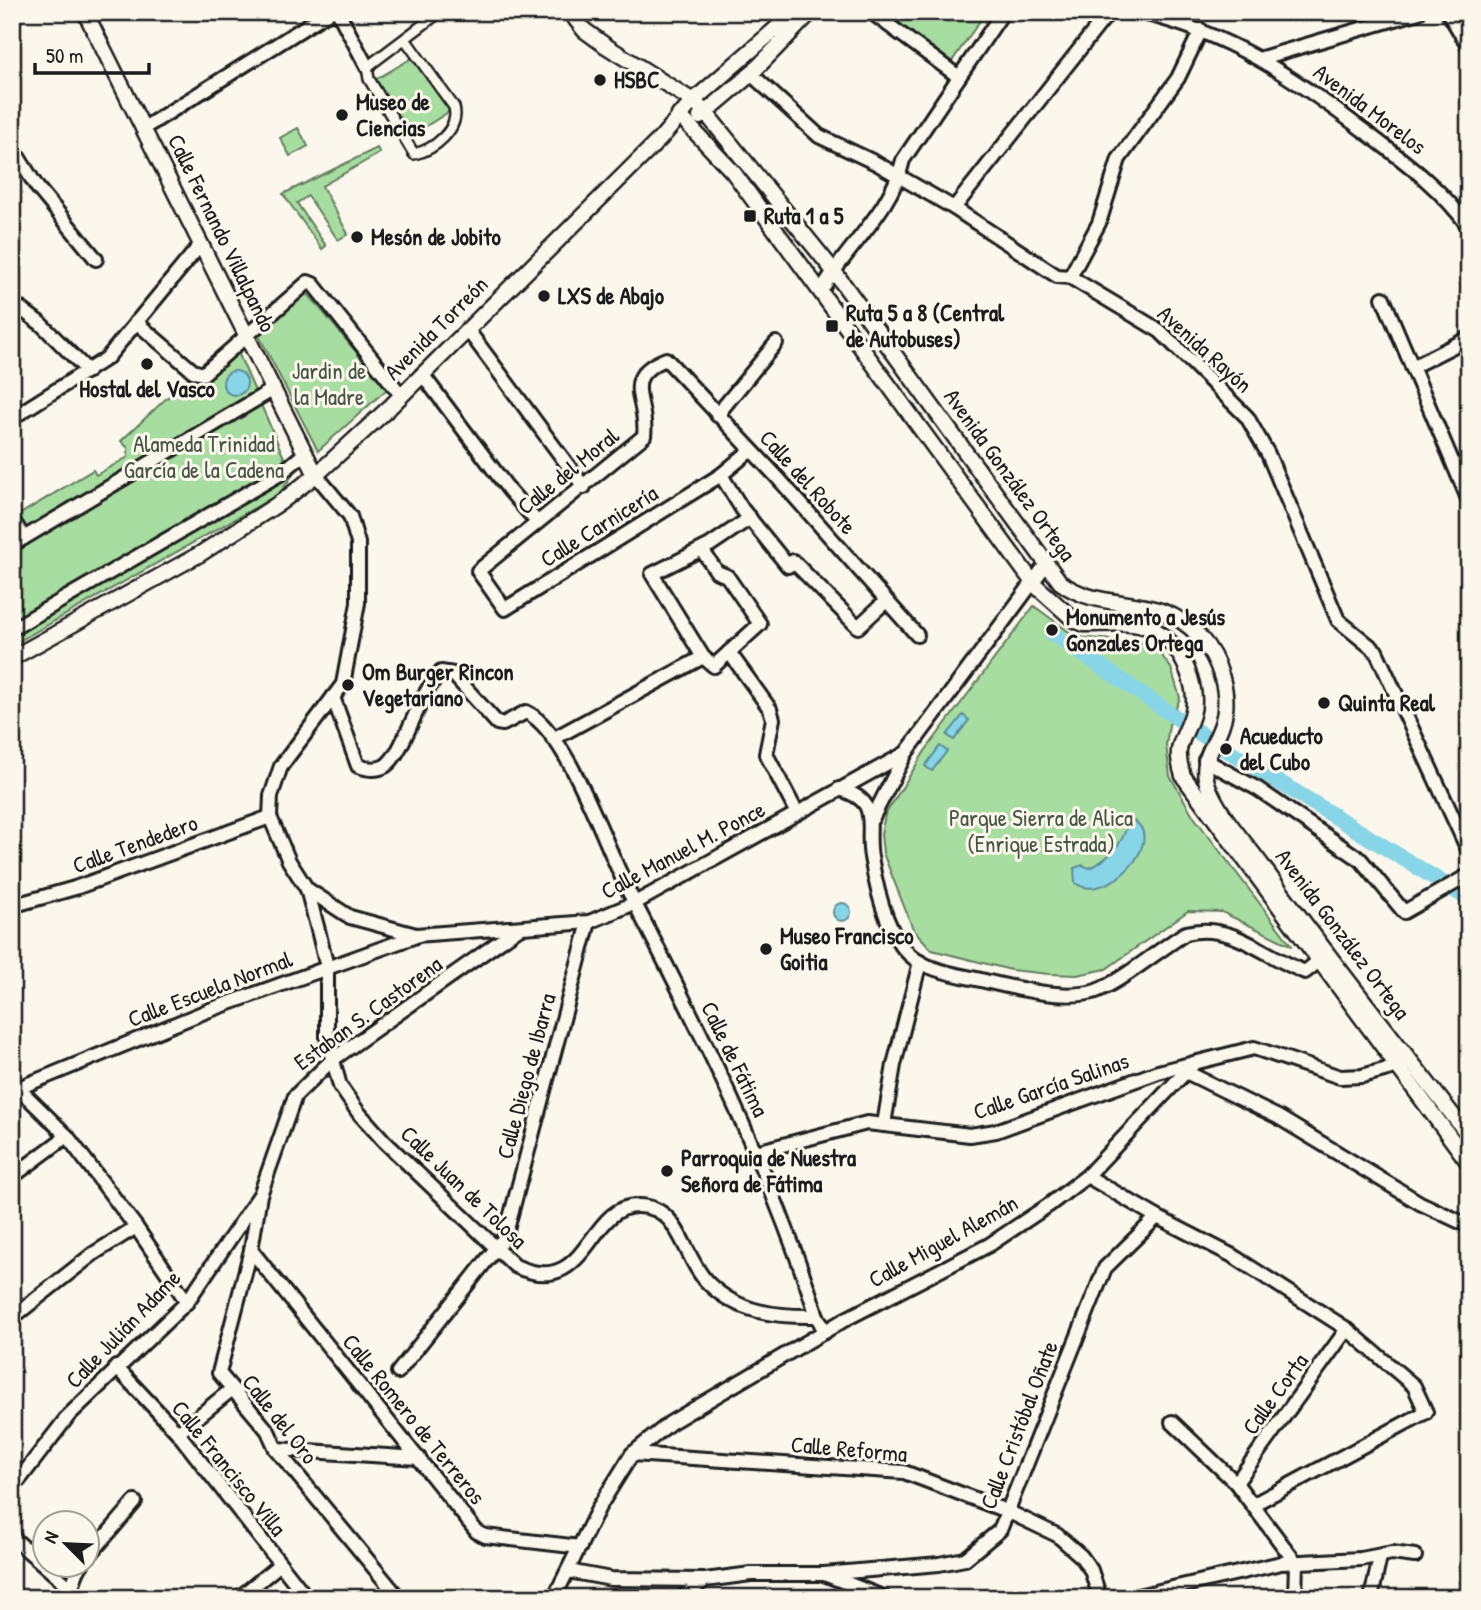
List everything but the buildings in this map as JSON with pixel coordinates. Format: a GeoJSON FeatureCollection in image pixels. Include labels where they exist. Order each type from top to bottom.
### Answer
{"type":"FeatureCollection","features":[{"type":"Feature","properties":{"kind":"street","name":"Calle Fernando Villalpando"},"geometry":{"type":"LineString","coordinates":[[85,12],[316,475]]}},
{"type":"Feature","properties":{"kind":"street"},"geometry":{"type":"LineString","coordinates":[[144,128],[329,12]]}},
{"type":"Feature","properties":{"kind":"street"},"geometry":{"type":"LineString","coordinates":[[338,12],[367,67],[369,79],[414,155],[422,153],[451,131],[456,115],[454,107],[405,39]]}},
{"type":"Feature","properties":{"kind":"street"},"geometry":{"type":"LineString","coordinates":[[367,67],[440,12]]}},
{"type":"Feature","properties":{"kind":"street","name":"Avenida González Ortega"},"geometry":{"type":"LineString","coordinates":[[570,12],[584,30],[693,101],[705,112],[833,270],[1060,582],[1086,596],[1146,604],[1169,612],[1200,636],[1223,678],[1226,694],[1222,724],[1205,760],[1208,786],[1324,957]]}},
{"type":"Feature","properties":{"kind":"street","name":"Avenida Torreón"},"geometry":{"type":"LineString","coordinates":[[12,659],[200,554],[272,508],[316,475],[401,395],[660,139],[693,101],[795,12]]}},
{"type":"Feature","properties":{"kind":"street","name":"Avenida Torreón"},"geometry":{"type":"LineString","coordinates":[[660,139],[690,126],[751,74],[811,12]]}},
{"type":"Feature","properties":{"kind":"street"},"geometry":{"type":"LineString","coordinates":[[871,12],[959,77]]}},
{"type":"Feature","properties":{"kind":"street"},"geometry":{"type":"LineString","coordinates":[[821,291],[833,270],[886,202],[899,177],[903,160],[1003,12]]}},
{"type":"Feature","properties":{"kind":"street"},"geometry":{"type":"LineString","coordinates":[[954,208],[1109,12]]}},
{"type":"Feature","properties":{"kind":"street","name":"Avenida Morelos"},"geometry":{"type":"LineString","coordinates":[[1138,12],[1201,30],[1262,58],[1307,88],[1426,178],[1469,227]]}},
{"type":"Feature","properties":{"kind":"street"},"geometry":{"type":"LineString","coordinates":[[1262,58],[1419,12]]}},
{"type":"Feature","properties":{"kind":"street"},"geometry":{"type":"LineString","coordinates":[[1448,12],[1469,47]]}},
{"type":"Feature","properties":{"kind":"street"},"geometry":{"type":"LineString","coordinates":[[1070,277],[1099,223],[1119,159],[1178,78],[1201,30]]}},
{"type":"Feature","properties":{"kind":"street","name":"Avenida Rayón"},"geometry":{"type":"LineString","coordinates":[[751,74],[819,136],[954,208],[1057,276],[1070,277],[1160,331],[1237,404],[1268,454],[1338,620],[1376,651],[1464,826],[1469,852]]}},
{"type":"Feature","properties":{"kind":"street","name":"Avenida González Ortega"},"geometry":{"type":"LineString","coordinates":[[679,115],[733,172],[1034,584],[1074,620],[1084,624],[1150,628],[1160,633],[1184,660],[1194,691],[1193,713],[1179,740],[1177,757],[1183,776],[1405,1065],[1469,1163]]}},
{"type":"Feature","properties":{"kind":"street"},"geometry":{"type":"LineString","coordinates":[[12,147],[37,187],[96,259]]}},
{"type":"Feature","properties":{"kind":"street"},"geometry":{"type":"LineString","coordinates":[[12,418],[107,358],[201,244]]}},
{"type":"Feature","properties":{"kind":"street"},"geometry":{"type":"LineString","coordinates":[[136,322],[193,371],[203,374],[303,285],[313,284],[401,395]]}},
{"type":"Feature","properties":{"kind":"street"},"geometry":{"type":"LineString","coordinates":[[1383,298],[1469,501]]}},
{"type":"Feature","properties":{"kind":"street"},"geometry":{"type":"LineString","coordinates":[[12,302],[41,324],[88,371]]}},
{"type":"Feature","properties":{"kind":"street"},"geometry":{"type":"LineString","coordinates":[[467,329],[584,486]]}},
{"type":"Feature","properties":{"kind":"street"},"geometry":{"type":"LineString","coordinates":[[1412,367],[1469,338]]}},
{"type":"Feature","properties":{"kind":"street"},"geometry":{"type":"LineString","coordinates":[[717,415],[776,343]]}},
{"type":"Feature","properties":{"kind":"street","name":"Calle del Moral"},"geometry":{"type":"LineString","coordinates":[[478,571],[644,436],[646,418],[637,389],[643,373],[666,359]]}},
{"type":"Feature","properties":{"kind":"street","name":"Calle del Robote"},"geometry":{"type":"LineString","coordinates":[[666,359],[917,635]]}},
{"type":"Feature","properties":{"kind":"street"},"geometry":{"type":"LineString","coordinates":[[422,374],[509,490],[537,522]]}},
{"type":"Feature","properties":{"kind":"street"},"geometry":{"type":"LineString","coordinates":[[12,519],[18,542],[272,390]]}},
{"type":"Feature","properties":{"kind":"street","name":"Calle Carnicería"},"geometry":{"type":"LineString","coordinates":[[478,571],[505,608],[721,475],[751,450]]}},
{"type":"Feature","properties":{"kind":"street"},"geometry":{"type":"LineString","coordinates":[[12,629],[280,474],[304,454]]}},
{"type":"Feature","properties":{"kind":"street"},"geometry":{"type":"LineString","coordinates":[[307,889],[289,861],[270,817],[271,796],[281,766],[343,684],[351,646],[359,580],[358,544],[350,516],[316,475]]}},
{"type":"Feature","properties":{"kind":"street"},"geometry":{"type":"LineString","coordinates":[[721,475],[750,518],[788,566],[793,561],[858,627],[886,601]]}},
{"type":"Feature","properties":{"kind":"street"},"geometry":{"type":"LineString","coordinates":[[702,550],[718,572],[727,576],[760,624],[715,666],[703,657],[652,574],[702,550],[750,518]]}},
{"type":"Feature","properties":{"kind":"street"},"geometry":{"type":"LineString","coordinates":[[1047,563],[906,753],[872,819],[870,853],[892,928],[910,956],[920,962],[995,984],[1073,995],[1097,990],[1186,933],[1195,930],[1236,935],[1305,972],[1324,957]]}},
{"type":"Feature","properties":{"kind":"street"},"geometry":{"type":"LineString","coordinates":[[729,652],[770,709],[772,719],[766,754],[797,813]]}},
{"type":"Feature","properties":{"kind":"street"},"geometry":{"type":"LineString","coordinates":[[553,739],[703,657]]}},
{"type":"Feature","properties":{"kind":"street","name":"Calle de Fátima"},"geometry":{"type":"LineString","coordinates":[[333,697],[358,766],[370,770],[385,766],[396,751],[429,684],[441,672],[453,674],[493,720],[503,724],[526,712],[538,718],[576,779],[756,1152],[799,1256],[817,1316]]}},
{"type":"Feature","properties":{"kind":"street","name":"Calle Manuel M. Ponce"},"geometry":{"type":"LineString","coordinates":[[307,889],[349,917],[416,936],[589,922],[635,903],[906,753]]}},
{"type":"Feature","properties":{"kind":"street"},"geometry":{"type":"LineString","coordinates":[[1205,760],[1280,804],[1361,860],[1404,912],[1469,876]]}},
{"type":"Feature","properties":{"kind":"street"},"geometry":{"type":"LineString","coordinates":[[839,789],[854,793],[864,802],[872,819]]}},
{"type":"Feature","properties":{"kind":"street","name":"Calle Tendedero"},"geometry":{"type":"LineString","coordinates":[[12,901],[22,902],[75,888],[270,817]]}},
{"type":"Feature","properties":{"kind":"street","name":"Calle Juan de Tolosa"},"geometry":{"type":"LineString","coordinates":[[307,889],[327,967],[327,1038],[340,1086],[358,1112],[497,1246],[503,1256],[515,1266],[548,1275],[564,1270],[616,1214],[628,1206],[656,1207],[676,1224],[687,1256],[709,1284],[742,1307],[777,1317],[817,1316]]}},
{"type":"Feature","properties":{"kind":"street","name":"Calle Diego de Ibarra"},"geometry":{"type":"LineString","coordinates":[[398,1372],[505,1237],[589,922]]}},
{"type":"Feature","properties":{"kind":"street","name":"Estaban S. Castorena"},"geometry":{"type":"LineString","coordinates":[[260,1195],[295,1096],[332,1060],[519,928]]}},
{"type":"Feature","properties":{"kind":"street","name":"Calle Escuela Normal"},"geometry":{"type":"LineString","coordinates":[[17,1084],[207,1011],[416,936]]}},
{"type":"Feature","properties":{"kind":"street"},"geometry":{"type":"LineString","coordinates":[[884,1124],[894,1065],[920,962]]}},
{"type":"Feature","properties":{"kind":"street"},"geometry":{"type":"LineString","coordinates":[[1190,1067],[1254,1048],[1339,1077],[1405,1065]]}},
{"type":"Feature","properties":{"kind":"street","name":"Avenida González Ortega"},"geometry":{"type":"LineString","coordinates":[[1405,1065],[1469,1136]]}},
{"type":"Feature","properties":{"kind":"street"},"geometry":{"type":"LineString","coordinates":[[1190,1067],[1420,1203],[1469,1226]]}},
{"type":"Feature","properties":{"kind":"street","name":"Calle García Salinas"},"geometry":{"type":"LineString","coordinates":[[756,1152],[867,1123],[970,1135],[996,1131],[1158,1072],[1190,1067]]}},
{"type":"Feature","properties":{"kind":"street","name":"Calle Miguel Alemán"},"geometry":{"type":"LineString","coordinates":[[554,1598],[599,1507],[632,1454],[670,1423],[825,1332],[989,1245],[1087,1176],[1190,1067]]}},
{"type":"Feature","properties":{"kind":"street"},"geometry":{"type":"LineString","coordinates":[[17,1084],[67,1136],[136,1227],[187,1302]]}},
{"type":"Feature","properties":{"kind":"street"},"geometry":{"type":"LineString","coordinates":[[12,1177],[67,1136]]}},
{"type":"Feature","properties":{"kind":"street"},"geometry":{"type":"LineString","coordinates":[[1087,1176],[1157,1217],[1233,1256],[1347,1329],[1414,1386],[1426,1412],[1254,1504]]}},
{"type":"Feature","properties":{"kind":"street","name":"Calle del Oro"},"geometry":{"type":"LineString","coordinates":[[260,1195],[251,1250],[219,1373],[231,1391],[268,1431],[276,1449],[399,1598]]}},
{"type":"Feature","properties":{"kind":"street","name":"Calle Julián Adame"},"geometry":{"type":"LineString","coordinates":[[12,1489],[69,1415],[116,1367],[187,1302],[260,1195]]}},
{"type":"Feature","properties":{"kind":"street","name":"Calle Cristóbal Oñate"},"geometry":{"type":"LineString","coordinates":[[568,1571],[611,1579],[705,1580],[751,1574],[824,1574],[939,1564],[965,1559],[1000,1530],[1009,1513],[1105,1268],[1157,1217]]}},
{"type":"Feature","properties":{"kind":"street"},"geometry":{"type":"LineString","coordinates":[[12,1318],[93,1254],[136,1227]]}},
{"type":"Feature","properties":{"kind":"street","name":"Calle Romero de Terreros"},"geometry":{"type":"LineString","coordinates":[[251,1250],[477,1532],[485,1536],[580,1547]]}},
{"type":"Feature","properties":{"kind":"street"},"geometry":{"type":"LineString","coordinates":[[817,1316],[825,1332]]}},
{"type":"Feature","properties":{"kind":"street","name":"Calle Corta"},"geometry":{"type":"LineString","coordinates":[[1236,1483],[1347,1329]]}},
{"type":"Feature","properties":{"kind":"street","name":"Calle Francisco Villa"},"geometry":{"type":"LineString","coordinates":[[116,1367],[178,1433],[307,1598]]}},
{"type":"Feature","properties":{"kind":"street"},"geometry":{"type":"LineString","coordinates":[[178,1433],[231,1391]]}},
{"type":"Feature","properties":{"kind":"street"},"geometry":{"type":"LineString","coordinates":[[1172,1422],[1236,1483],[1296,1563],[1295,1598]]}},
{"type":"Feature","properties":{"kind":"street"},"geometry":{"type":"LineString","coordinates":[[276,1449],[419,1458]]}},
{"type":"Feature","properties":{"kind":"street","name":"Calle Reforma"},"geometry":{"type":"LineString","coordinates":[[632,1454],[904,1472],[1009,1513],[1069,1544],[1091,1570],[1100,1598]]}},
{"type":"Feature","properties":{"kind":"street"},"geometry":{"type":"LineString","coordinates":[[102,1541],[135,1502]]}},
{"type":"Feature","properties":{"kind":"street"},"geometry":{"type":"LineString","coordinates":[[12,1537],[74,1595]]}},
{"type":"Feature","properties":{"kind":"street"},"geometry":{"type":"LineString","coordinates":[[1129,1598],[1281,1563],[1380,1558],[1392,1553],[1415,1556]]}},
{"type":"Feature","properties":{"kind":"street"},"geometry":{"type":"LineString","coordinates":[[1371,1598],[1380,1558]]}},
{"type":"Feature","properties":{"kind":"street"},"geometry":{"type":"LineString","coordinates":[[239,1598],[279,1565]]}},
{"type":"Feature","properties":{"kind":"street"},"geometry":{"type":"LineString","coordinates":[[824,1574],[885,1598]]}},
{"type":"Feature","properties":{"kind":"street"},"geometry":{"type":"LineString","coordinates":[[682,1598],[705,1580]]}},
{"type":"Feature","properties":{"kind":"green space"},"geometry":{"type":"Polygon","coordinates":[[[882,12],[986,12],[950,64],[882,12]]]}},
{"type":"Feature","properties":{"kind":"green space"},"geometry":{"type":"Polygon","coordinates":[[[412,58],[450,111],[409,137],[375,80],[412,58]]]}},
{"type":"Feature","properties":{"kind":"green space"},"geometry":{"type":"Polygon","coordinates":[[[298,128],[308,146],[290,156],[280,138],[298,128]]]}},
{"type":"Feature","properties":{"kind":"green space"},"geometry":{"type":"Polygon","coordinates":[[[377,148],[380,153],[322,186],[348,234],[338,240],[308,196],[297,203],[326,246],[322,249],[283,194],[377,148]]]}},
{"type":"Feature","properties":{"kind":"green space","name":"Jardin de la Madre"},"geometry":{"type":"Polygon","coordinates":[[[303,293],[309,295],[387,389],[318,451],[257,332],[303,293]]]}},
{"type":"Feature","properties":{"kind":"green space","name":"Alameda Trinidad García de la Cadena"},"geometry":{"type":"Polygon","coordinates":[[[237,350],[292,476],[279,494],[12,645],[12,519],[93,470],[96,475],[128,457],[128,448],[121,441],[190,376],[204,380],[237,350]]]}},
{"type":"Feature","properties":{"kind":"green space","name":"Parque Sierra de Alica (Enrique Estrada)"},"geometry":{"type":"Polygon","coordinates":[[[1034,606],[1076,637],[1141,642],[1157,649],[1171,668],[1180,698],[1169,725],[1166,745],[1170,776],[1194,817],[1292,946],[1222,912],[1188,911],[1106,969],[1077,975],[1049,974],[1011,970],[932,950],[913,929],[883,853],[881,834],[885,815],[925,751],[1034,606]]]}},
{"type":"Feature","properties":{"kind":"water"},"geometry":{"type":"Polygon","coordinates":[[[235,371],[243,375],[247,383],[243,391],[235,395],[227,391],[223,383],[227,375],[235,371]]]}},
{"type":"Feature","properties":{"kind":"water"},"geometry":{"type":"Polygon","coordinates":[[[963,715],[969,720],[954,740],[947,735],[963,715]]]}},
{"type":"Feature","properties":{"kind":"water"},"geometry":{"type":"Polygon","coordinates":[[[940,746],[947,751],[932,771],[925,766],[940,746]]]}},
{"type":"Feature","properties":{"kind":"water"},"geometry":{"type":"Polygon","coordinates":[[[1132,820],[1142,829],[1143,841],[1139,854],[1130,867],[1103,885],[1088,888],[1075,883],[1074,868],[1083,865],[1089,868],[1102,861],[1119,844],[1127,823],[1132,820]]]}},
{"type":"Feature","properties":{"kind":"water"},"geometry":{"type":"Polygon","coordinates":[[[842,903],[848,906],[851,912],[848,918],[842,921],[836,918],[833,912],[836,906],[842,903]]]}},
{"type":"Feature","properties":{"kind":"waterway","name":"Acueducto del Cubo"},"geometry":{"type":"LineString","coordinates":[[1052,633],[1193,729],[1469,899]]}},
{"type":"Feature","properties":{"kind":"place","name":"HSBC"},"geometry":{"type":"Point","coordinates":[600,80]}},
{"type":"Feature","properties":{"kind":"place","name":"Museo de Ciencias"},"geometry":{"type":"Point","coordinates":[342,115]}},
{"type":"Feature","properties":{"kind":"place","name":"Ruta 1 a 5"},"geometry":{"type":"Point","coordinates":[750,216]}},
{"type":"Feature","properties":{"kind":"place","name":"Mesón de Jobito"},"geometry":{"type":"Point","coordinates":[357,237]}},
{"type":"Feature","properties":{"kind":"place","name":"LXS de Abajo"},"geometry":{"type":"Point","coordinates":[544,296]}},
{"type":"Feature","properties":{"kind":"place","name":"Ruta 5 a 8 (Central de Autobuses)"},"geometry":{"type":"Point","coordinates":[832,326]}},
{"type":"Feature","properties":{"kind":"place","name":"Hostal del Vasco"},"geometry":{"type":"Point","coordinates":[147,364]}},
{"type":"Feature","properties":{"kind":"place","name":"Monumento a Jesús Gonzales Ortega"},"geometry":{"type":"Point","coordinates":[1052,630]}},
{"type":"Feature","properties":{"kind":"place","name":"Om Burger Rincon Vegetariano"},"geometry":{"type":"Point","coordinates":[348,685]}},
{"type":"Feature","properties":{"kind":"place","name":"Quinta Real"},"geometry":{"type":"Point","coordinates":[1324,703]}},
{"type":"Feature","properties":{"kind":"place","name":"Acueducto del Cubo"},"geometry":{"type":"Point","coordinates":[1226,749]}},
{"type":"Feature","properties":{"kind":"place","name":"Museo Francisco Goitia"},"geometry":{"type":"Point","coordinates":[766,949]}},
{"type":"Feature","properties":{"kind":"place","name":"Parroquia de Nuestra Señora de Fátima"},"geometry":{"type":"Point","coordinates":[667,1171]}}]}
